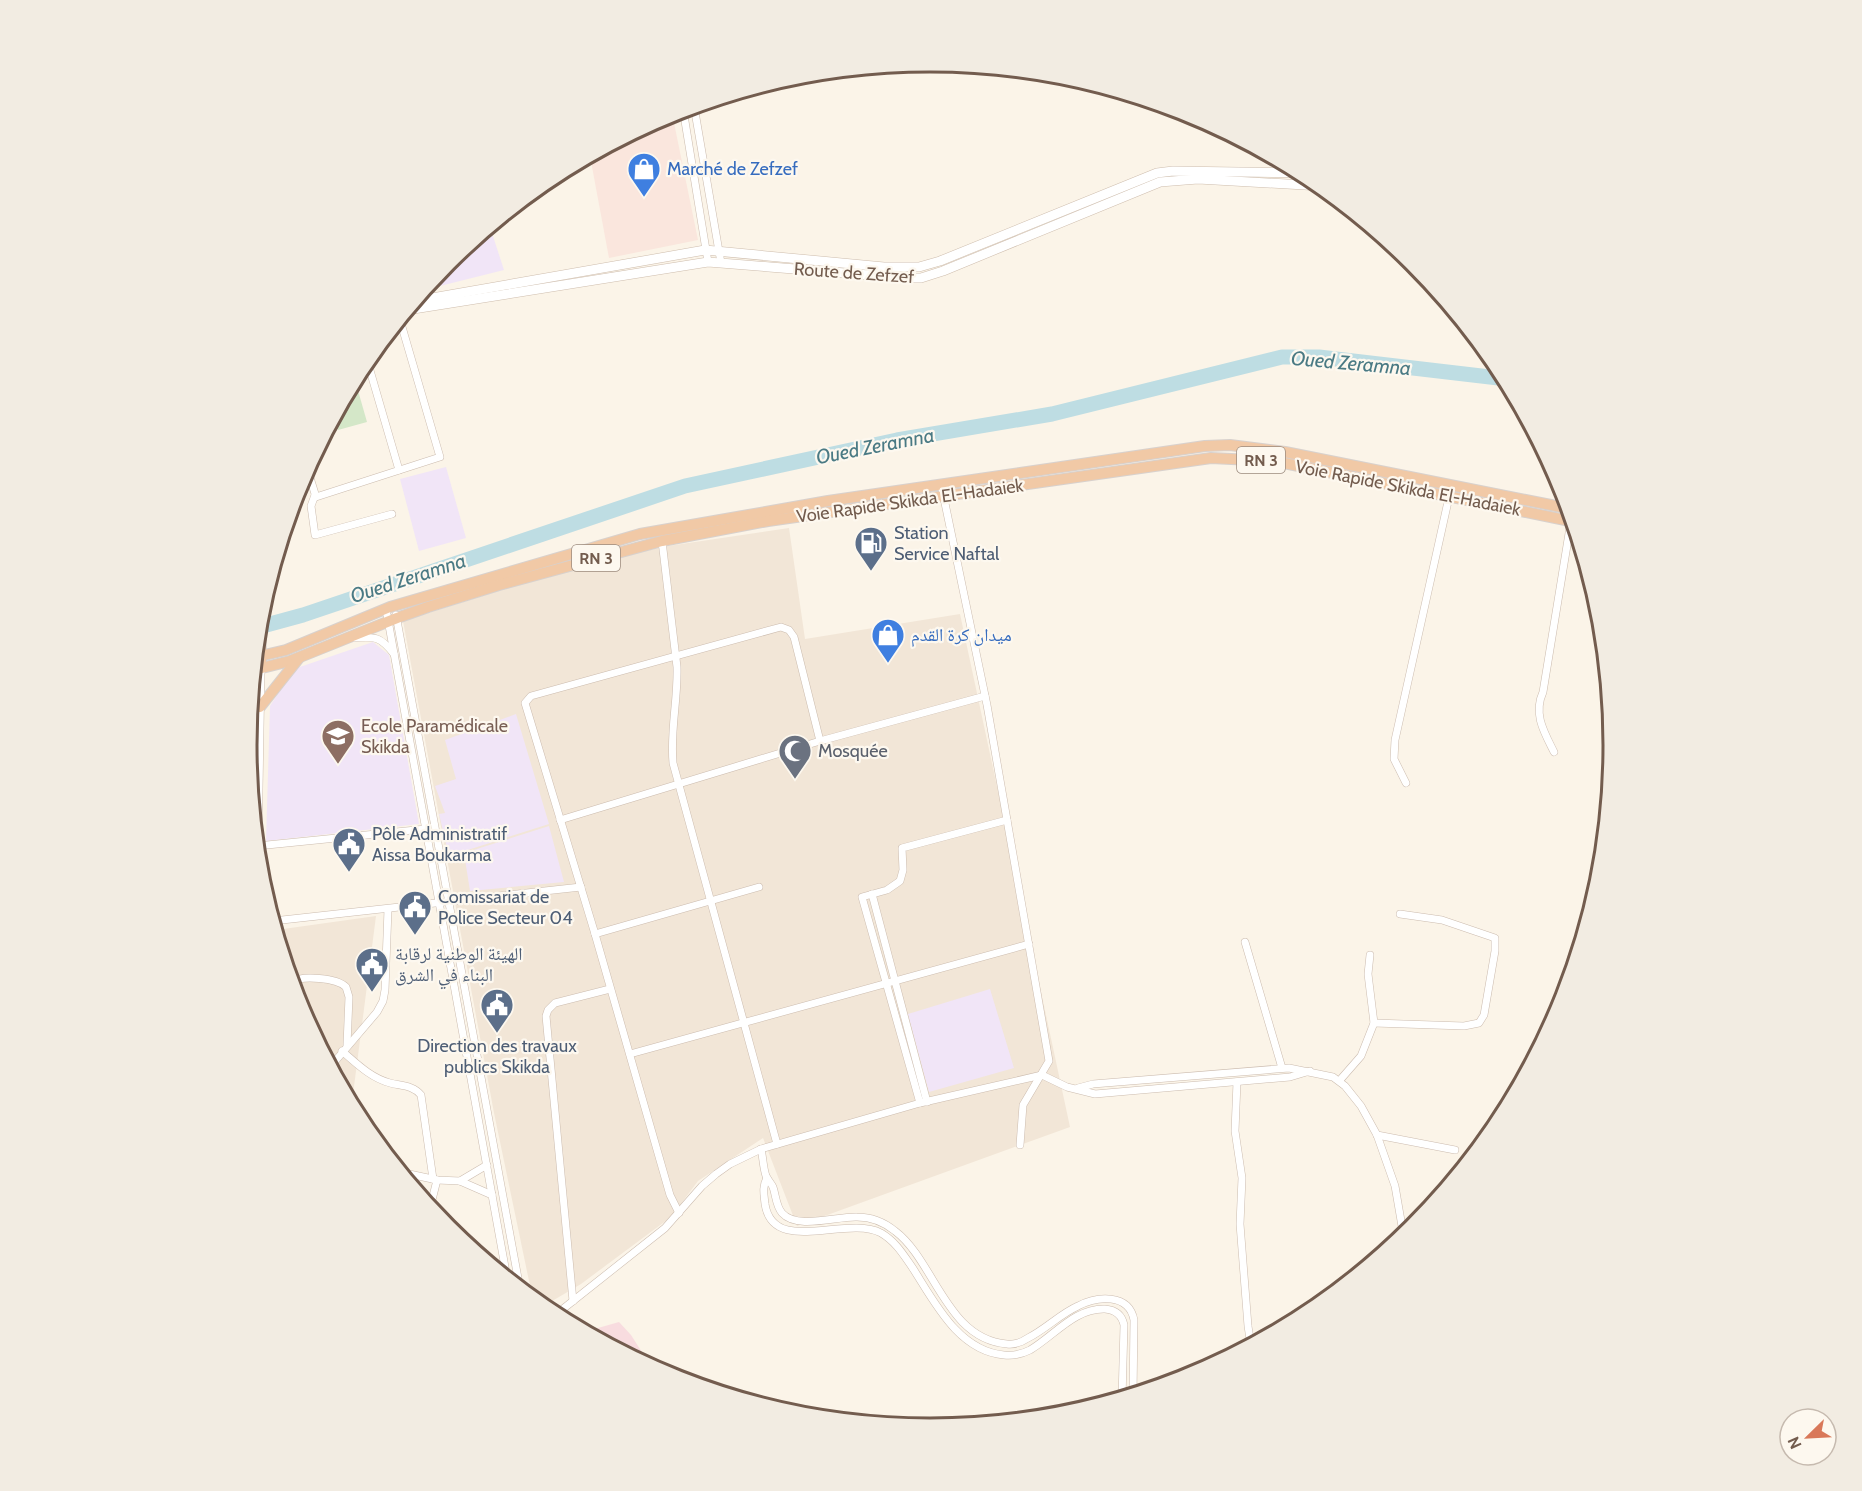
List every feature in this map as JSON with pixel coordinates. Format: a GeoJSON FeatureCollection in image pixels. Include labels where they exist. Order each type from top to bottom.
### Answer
{"type":"FeatureCollection","features":[{"type":"Feature","properties":{"kind":"highway","name":"Voie Rapide Skikda El-Hadaiek"},"geometry":{"type":"LineString","coordinates":[[264,654],[296,645],[390,608],[640,534],[828,501],[1205,446],[1230,445],[1285,452],[1560,507]]}},
{"type":"Feature","properties":{"kind":"highway","name":"Voie Rapide Skikda El-Hadaiek"},"geometry":{"type":"LineString","coordinates":[[262,668],[300,657],[392,620],[498,585],[662,541],[768,522],[1211,458],[1274,461],[1566,521]]}},
{"type":"Feature","properties":{"kind":"highway"},"geometry":{"type":"LineString","coordinates":[[266,639],[277,645],[296,645]]}},
{"type":"Feature","properties":{"kind":"highway"},"geometry":{"type":"LineString","coordinates":[[260,707],[300,657]]}},
{"type":"Feature","properties":{"kind":"main road","name":"Route de Zefzef"},"geometry":{"type":"LineString","coordinates":[[427,299],[705,250],[884,267],[919,267],[939,261],[1157,172],[1284,173]]}},
{"type":"Feature","properties":{"kind":"main road","name":"Route de Zefzef"},"geometry":{"type":"LineString","coordinates":[[419,308],[708,262],[884,278],[921,278],[944,271],[1160,182],[1198,179],[1303,185]]}},
{"type":"Feature","properties":{"kind":"main road"},"geometry":{"type":"LineString","coordinates":[[258,778],[259,698]]}},
{"type":"Feature","properties":{"kind":"street"},"geometry":{"type":"LineString","coordinates":[[695,115],[720,263]]}},
{"type":"Feature","properties":{"kind":"street"},"geometry":{"type":"LineString","coordinates":[[684,119],[708,262]]}},
{"type":"Feature","properties":{"kind":"street"},"geometry":{"type":"LineString","coordinates":[[315,495],[316,497],[440,457],[402,328]]}},
{"type":"Feature","properties":{"kind":"street"},"geometry":{"type":"LineString","coordinates":[[370,372],[399,470]]}},
{"type":"Feature","properties":{"kind":"street"},"geometry":{"type":"LineString","coordinates":[[311,483],[315,495],[311,506],[315,535],[392,514]]}},
{"type":"Feature","properties":{"kind":"street"},"geometry":{"type":"LineString","coordinates":[[941,484],[985,696],[1049,1061],[1023,1105],[1020,1145]]}},
{"type":"Feature","properties":{"kind":"street"},"geometry":{"type":"LineString","coordinates":[[1406,783],[1395,759],[1395,740],[1449,497]]}},
{"type":"Feature","properties":{"kind":"street"},"geometry":{"type":"LineString","coordinates":[[1554,752],[1539,723],[1541,698],[1571,535]]}},
{"type":"Feature","properties":{"kind":"street"},"geometry":{"type":"LineString","coordinates":[[662,541],[676,657],[677,688],[672,737],[677,784],[777,1144]]}},
{"type":"Feature","properties":{"kind":"street"},"geometry":{"type":"LineString","coordinates":[[390,608],[449,902],[518,1277]]}},
{"type":"Feature","properties":{"kind":"street"},"geometry":{"type":"LineString","coordinates":[[392,620],[394,655],[505,1267]]}},
{"type":"Feature","properties":{"kind":"street"},"geometry":{"type":"LineString","coordinates":[[679,1213],[670,1195],[581,887],[524,706],[526,700],[531,696],[777,627],[789,630],[794,637],[820,741]]}},
{"type":"Feature","properties":{"kind":"street"},"geometry":{"type":"LineString","coordinates":[[346,639],[372,636],[380,639],[394,655]]}},
{"type":"Feature","properties":{"kind":"street"},"geometry":{"type":"LineString","coordinates":[[560,820],[820,741],[985,696]]}},
{"type":"Feature","properties":{"kind":"street"},"geometry":{"type":"LineString","coordinates":[[923,1103],[862,897],[887,890],[900,881],[903,870],[902,848],[1007,820]]}},
{"type":"Feature","properties":{"kind":"street"},"geometry":{"type":"LineString","coordinates":[[265,846],[426,829]]}},
{"type":"Feature","properties":{"kind":"street"},"geometry":{"type":"LineString","coordinates":[[280,920],[581,887]]}},
{"type":"Feature","properties":{"kind":"street"},"geometry":{"type":"LineString","coordinates":[[595,934],[759,887]]}},
{"type":"Feature","properties":{"kind":"street"},"geometry":{"type":"LineString","coordinates":[[872,894],[923,1103]]}},
{"type":"Feature","properties":{"kind":"street"},"geometry":{"type":"LineString","coordinates":[[336,1059],[377,1012],[384,996],[388,909]]}},
{"type":"Feature","properties":{"kind":"street"},"geometry":{"type":"LineString","coordinates":[[1374,1023],[1464,1026],[1479,1023],[1484,1015],[1495,951],[1495,938],[1442,920],[1400,914]]}},
{"type":"Feature","properties":{"kind":"street"},"geometry":{"type":"LineString","coordinates":[[1245,942],[1282,1068]]}},
{"type":"Feature","properties":{"kind":"street"},"geometry":{"type":"LineString","coordinates":[[630,1054],[1029,944]]}},
{"type":"Feature","properties":{"kind":"street"},"geometry":{"type":"LineString","coordinates":[[1340,1080],[1361,1056],[1374,1023],[1368,974],[1370,955]]}},
{"type":"Feature","properties":{"kind":"street"},"geometry":{"type":"LineString","coordinates":[[299,979],[338,982],[346,987],[349,997],[347,1045]]}},
{"type":"Feature","properties":{"kind":"street"},"geometry":{"type":"LineString","coordinates":[[573,1301],[546,1016],[555,1003],[610,989]]}},
{"type":"Feature","properties":{"kind":"street"},"geometry":{"type":"LineString","coordinates":[[342,1051],[376,1078],[414,1088],[421,1095],[435,1179],[432,1197]]}},
{"type":"Feature","properties":{"kind":"street"},"geometry":{"type":"LineString","coordinates":[[1076,1089],[1093,1084],[1282,1068],[1322,1073],[1340,1080],[1377,1135],[1395,1186],[1402,1227]]}},
{"type":"Feature","properties":{"kind":"street"},"geometry":{"type":"LineString","coordinates":[[563,1309],[657,1235],[716,1174],[730,1164],[761,1149],[923,1103],[1042,1075],[1067,1087],[1095,1094],[1290,1077],[1310,1071]]}},
{"type":"Feature","properties":{"kind":"street"},"geometry":{"type":"LineString","coordinates":[[1237,1082],[1235,1131],[1242,1178],[1240,1224],[1250,1339]]}},
{"type":"Feature","properties":{"kind":"street"},"geometry":{"type":"LineString","coordinates":[[1377,1135],[1455,1150]]}},
{"type":"Feature","properties":{"kind":"street"},"geometry":{"type":"LineString","coordinates":[[761,1149],[767,1178],[772,1185],[780,1209],[786,1216],[795,1221],[863,1217],[879,1221],[893,1229],[909,1245],[958,1318],[972,1330],[988,1339],[1007,1344],[1023,1341],[1077,1306],[1100,1299],[1122,1301],[1133,1315],[1133,1387]]}},
{"type":"Feature","properties":{"kind":"street"},"geometry":{"type":"LineString","coordinates":[[460,1181],[487,1165]]}},
{"type":"Feature","properties":{"kind":"street"},"geometry":{"type":"LineString","coordinates":[[413,1176],[460,1181],[492,1195]]}},
{"type":"Feature","properties":{"kind":"street"},"geometry":{"type":"LineString","coordinates":[[767,1178],[763,1189],[766,1207],[770,1219],[779,1228],[797,1232],[854,1227],[880,1232],[900,1250],[953,1327],[970,1342],[990,1352],[1010,1356],[1023,1353],[1085,1312],[1100,1310],[1116,1312],[1124,1321],[1122,1391]]}},
{"type":"Feature","properties":{"kind":"street"},"geometry":{"type":"LineString","coordinates":[[1100,1299],[1100,1310]]}},
{"type":"Feature","properties":{"kind":"shaded area","name":"Marché de Zefzef"},"geometry":{"type":"Polygon","coordinates":[[[674,123],[698,240],[609,258],[591,164],[633,141],[674,123]]]}},
{"type":"Feature","properties":{"kind":"shaded area"},"geometry":{"type":"Polygon","coordinates":[[[492,235],[504,270],[439,286],[492,235]]]}},
{"type":"Feature","properties":{"kind":"shaded area"},"geometry":{"type":"Polygon","coordinates":[[[446,467],[466,538],[419,551],[400,479],[446,467]]]}},
{"type":"Feature","properties":{"kind":"shaded area"},"geometry":{"type":"Polygon","coordinates":[[[789,528],[805,639],[960,614],[1070,1127],[797,1226],[763,1138],[698,1181],[671,1217],[581,1284],[552,1301],[530,1286],[494,1113],[403,621],[574,567],[668,546],[789,528]]]}},
{"type":"Feature","properties":{"kind":"shaded area","name":"Ecole Paramédicale Skikda"},"geometry":{"type":"Polygon","coordinates":[[[373,642],[389,655],[419,824],[266,841],[270,706],[294,669],[373,642]]]}},
{"type":"Feature","properties":{"kind":"shaded area"},"geometry":{"type":"Polygon","coordinates":[[[516,714],[549,824],[449,856],[439,814],[445,813],[435,786],[456,779],[445,740],[516,714]]]}},
{"type":"Feature","properties":{"kind":"shaded area"},"geometry":{"type":"Polygon","coordinates":[[[549,826],[564,882],[470,891],[464,853],[549,826]]]}},
{"type":"Feature","properties":{"kind":"shaded area"},"geometry":{"type":"Polygon","coordinates":[[[376,916],[353,1091],[327,1043],[309,1003],[283,929],[376,916]]]}},
{"type":"Feature","properties":{"kind":"shaded area"},"geometry":{"type":"Polygon","coordinates":[[[990,989],[1014,1068],[929,1092],[908,1014],[990,989]]]}},
{"type":"Feature","properties":{"kind":"shaded area"},"geometry":{"type":"Polygon","coordinates":[[[619,1322],[644,1355],[633,1350],[594,1329],[619,1322]]]}},
{"type":"Feature","properties":{"kind":"green space"},"geometry":{"type":"Polygon","coordinates":[[[358,392],[367,422],[338,428],[358,392]]]}},
{"type":"Feature","properties":{"kind":"waterway","name":"Oued Zeramna"},"geometry":{"type":"LineString","coordinates":[[268,624],[303,615],[685,486],[897,440],[1052,414],[1282,357],[1319,357],[1495,378]]}},
{"type":"Feature","properties":{"kind":"place","name":"Marché de Zefzef"},"geometry":{"type":"Point","coordinates":[644,198]}},
{"type":"Feature","properties":{"kind":"place","name":"Station Service Naftal"},"geometry":{"type":"Point","coordinates":[871,572]}},
{"type":"Feature","properties":{"kind":"place","name":"ميدان كرة القدم"},"geometry":{"type":"Point","coordinates":[888,664]}},
{"type":"Feature","properties":{"kind":"place","name":"Ecole Paramédicale Skikda"},"geometry":{"type":"Point","coordinates":[338,765]}},
{"type":"Feature","properties":{"kind":"place","name":"Mosquée"},"geometry":{"type":"Point","coordinates":[795,780]}},
{"type":"Feature","properties":{"kind":"place","name":"Pôle Administratif Aissa Boukarma"},"geometry":{"type":"Point","coordinates":[349,873]}},
{"type":"Feature","properties":{"kind":"place","name":"Comissariat de Police Secteur 04"},"geometry":{"type":"Point","coordinates":[415,936]}},
{"type":"Feature","properties":{"kind":"place","name":"الهيئة الوطنية لرقابة البناء في الشرق"},"geometry":{"type":"Point","coordinates":[372,993]}},
{"type":"Feature","properties":{"kind":"place","name":"Direction des travaux publics Skikda"},"geometry":{"type":"Point","coordinates":[497,1034]}}]}
